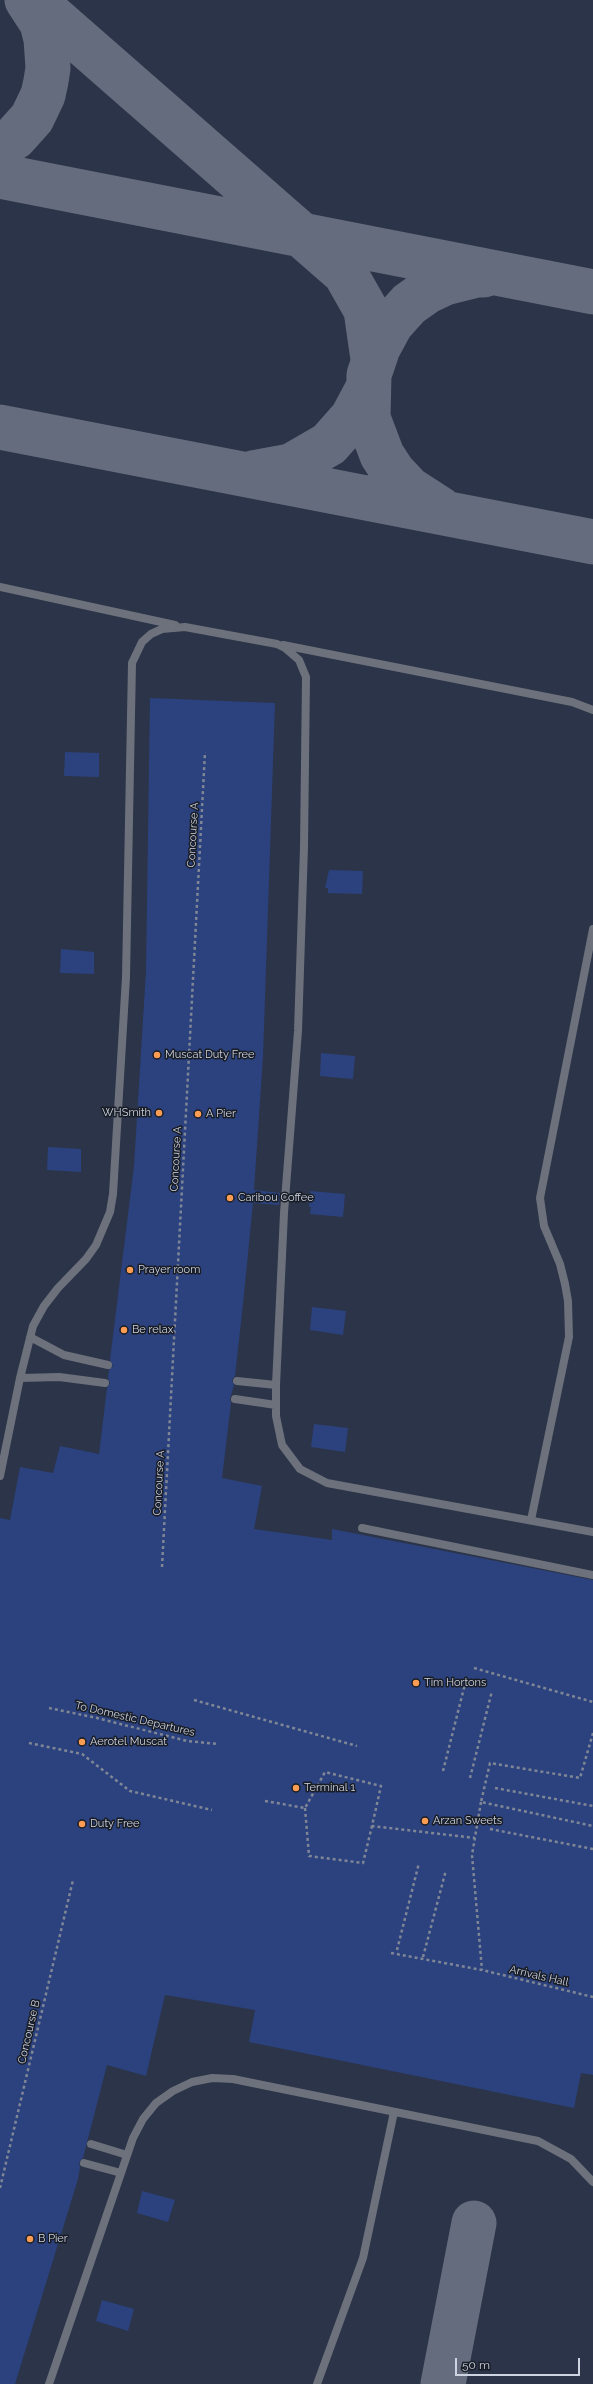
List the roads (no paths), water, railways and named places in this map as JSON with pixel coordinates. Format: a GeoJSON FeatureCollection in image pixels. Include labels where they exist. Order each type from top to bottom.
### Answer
{"type":"FeatureCollection","features":[{"type":"Feature","properties":{"kind":"street"},"geometry":{"type":"LineString","coordinates":[[0,587],[185,627],[572,702],[593,710]]}},
{"type":"Feature","properties":{"kind":"street"},"geometry":{"type":"LineString","coordinates":[[0,1476],[30,1336],[44,1306],[58,1288],[86,1259],[96,1245],[110,1212],[113,1194],[126,976],[132,663],[142,642],[151,634],[162,629],[185,627]]}},
{"type":"Feature","properties":{"kind":"street"},"geometry":{"type":"LineString","coordinates":[[277,644],[285,648],[299,660],[306,677],[304,847],[298,1031],[284,1214],[276,1385],[277,1431],[282,1446],[300,1469],[312,1477],[327,1482],[593,1532]]}},
{"type":"Feature","properties":{"kind":"street"},"geometry":{"type":"LineString","coordinates":[[531,1520],[569,1337],[568,1307],[565,1284],[560,1264],[544,1226],[540,1198],[593,929]]}},
{"type":"Feature","properties":{"kind":"street"},"geometry":{"type":"LineString","coordinates":[[30,1336],[64,1355],[108,1365]]}},
{"type":"Feature","properties":{"kind":"street"},"geometry":{"type":"LineString","coordinates":[[20,1378],[59,1378],[105,1383]]}},
{"type":"Feature","properties":{"kind":"street"},"geometry":{"type":"LineString","coordinates":[[237,1381],[276,1385]]}},
{"type":"Feature","properties":{"kind":"street"},"geometry":{"type":"LineString","coordinates":[[235,1399],[276,1405]]}},
{"type":"Feature","properties":{"kind":"street"},"geometry":{"type":"LineString","coordinates":[[362,1528],[593,1575]]}},
{"type":"Feature","properties":{"kind":"street"},"geometry":{"type":"LineString","coordinates":[[49,2384],[127,2155],[143,2119],[156,2103],[173,2091],[192,2082],[212,2078],[233,2079],[538,2141],[571,2159],[593,2182]]}},
{"type":"Feature","properties":{"kind":"street"},"geometry":{"type":"LineString","coordinates":[[317,2384],[363,2258],[394,2112]]}},
{"type":"Feature","properties":{"kind":"street"},"geometry":{"type":"LineString","coordinates":[[91,2144],[127,2155]]}},
{"type":"Feature","properties":{"kind":"street"},"geometry":{"type":"LineString","coordinates":[[84,2163],[121,2173]]}},
{"type":"Feature","properties":{"kind":"place","name":"Muscat Duty Free"},"geometry":{"type":"Point","coordinates":[157,1055]}},
{"type":"Feature","properties":{"kind":"place","name":"WHSmith"},"geometry":{"type":"Point","coordinates":[159,1113]}},
{"type":"Feature","properties":{"kind":"place","name":"A Pier"},"geometry":{"type":"Point","coordinates":[198,1114]}},
{"type":"Feature","properties":{"kind":"place","name":"Caribou Coffee"},"geometry":{"type":"Point","coordinates":[230,1198]}},
{"type":"Feature","properties":{"kind":"place","name":"Prayer room"},"geometry":{"type":"Point","coordinates":[130,1270]}},
{"type":"Feature","properties":{"kind":"place","name":"Be relax"},"geometry":{"type":"Point","coordinates":[124,1330]}},
{"type":"Feature","properties":{"kind":"place","name":"Tim Hortons"},"geometry":{"type":"Point","coordinates":[416,1683]}},
{"type":"Feature","properties":{"kind":"place","name":"Aerotel Muscat"},"geometry":{"type":"Point","coordinates":[82,1742]}},
{"type":"Feature","properties":{"kind":"place","name":"Terminal 1"},"geometry":{"type":"Point","coordinates":[296,1788]}},
{"type":"Feature","properties":{"kind":"place","name":"Arzan Sweets"},"geometry":{"type":"Point","coordinates":[425,1821]}},
{"type":"Feature","properties":{"kind":"place","name":"Duty Free"},"geometry":{"type":"Point","coordinates":[82,1824]}},
{"type":"Feature","properties":{"kind":"place","name":"B Pier"},"geometry":{"type":"Point","coordinates":[30,2239]}}]}
